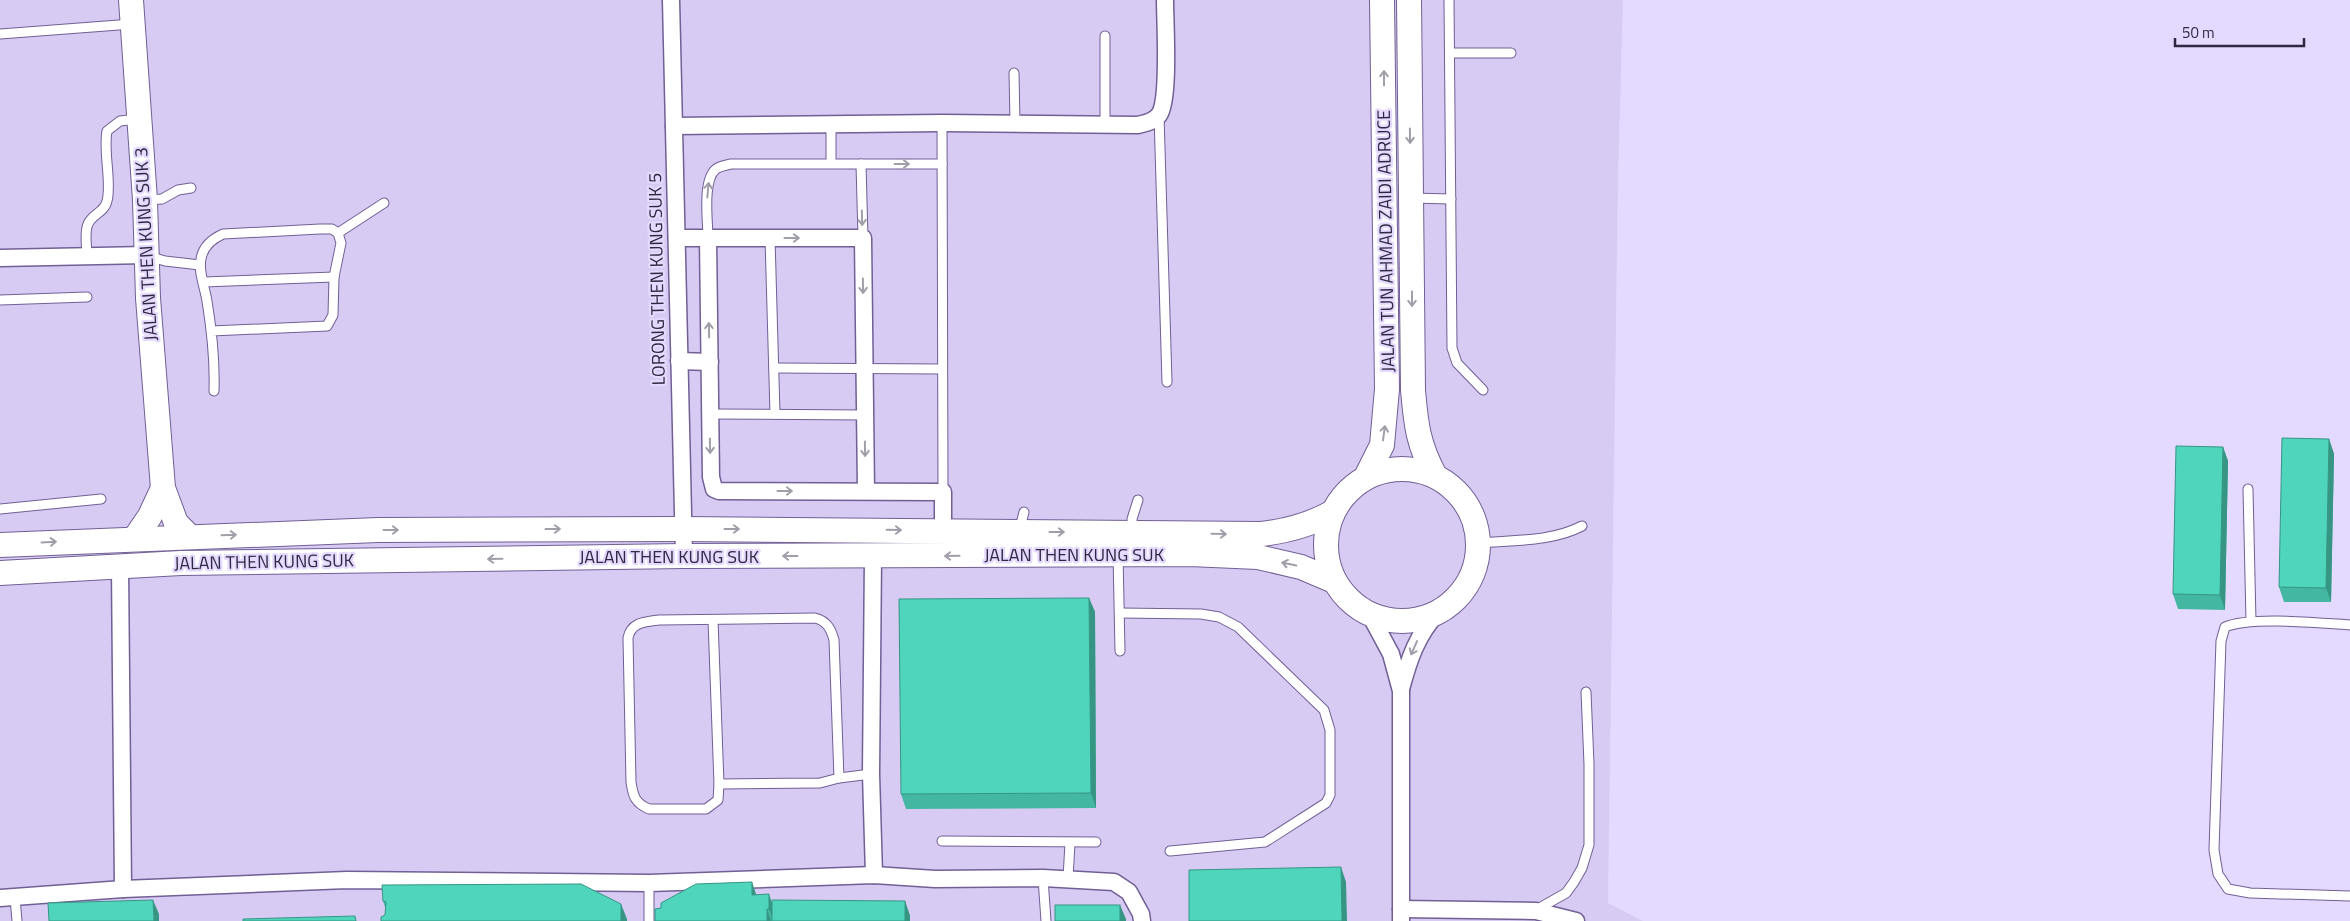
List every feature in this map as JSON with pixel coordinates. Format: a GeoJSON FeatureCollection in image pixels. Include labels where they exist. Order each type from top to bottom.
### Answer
{"type":"FeatureCollection","features":[{"type":"Feature","properties":{"kind":"street","name":"JALAN THEN KUNG SUK 3"},"geometry":{"type":"LineString","coordinates":[[131,0],[145,200],[146,255],[163,488]]}},
{"type":"Feature","properties":{"kind":"street","name":"LORONG THEN KUNG SUK 5"},"geometry":{"type":"LineString","coordinates":[[671,0],[684,556]]}},
{"type":"Feature","properties":{"kind":"street"},"geometry":{"type":"LineString","coordinates":[[674,126],[830,123],[1138,125],[1149,122],[1159,115],[1165,97],[1165,0]]}},
{"type":"Feature","properties":{"kind":"street","name":"JALAN TUN AHMAD ZAIDI ADRUCE"},"geometry":{"type":"LineString","coordinates":[[1366,477],[1382,445],[1388,389],[1382,0]]}},
{"type":"Feature","properties":{"kind":"street","name":"JALAN TUN AHMAD ZAIDI ADRUCE"},"geometry":{"type":"LineString","coordinates":[[1409,0],[1413,390],[1416,432],[1426,460],[1435,476]]}},
{"type":"Feature","properties":{"kind":"street"},"geometry":{"type":"LineString","coordinates":[[677,238],[863,238],[866,491]]}},
{"type":"Feature","properties":{"kind":"street"},"geometry":{"type":"LineString","coordinates":[[708,238],[711,477],[714,488],[719,491],[942,492],[943,531]]}},
{"type":"Feature","properties":{"kind":"street"},"geometry":{"type":"LineString","coordinates":[[0,258],[146,255]]}},
{"type":"Feature","properties":{"kind":"street"},"geometry":{"type":"LineString","coordinates":[[679,361],[710,362]]}},
{"type":"Feature","properties":{"kind":"street"},"geometry":{"type":"LineString","coordinates":[[1438,612],[1416,620],[1392,620],[1369,613],[1349,600],[1334,580],[1328,564],[1325,546],[1327,528],[1333,512],[1346,492],[1366,477],[1388,470],[1412,469],[1435,476],[1453,487],[1466,503],[1475,522],[1479,543],[1476,563],[1468,583],[1455,599],[1438,612],[1426,625],[1418,638],[1410,657],[1401,691],[1401,915],[1536,911],[1576,921]]}},
{"type":"Feature","properties":{"kind":"street"},"geometry":{"type":"LineString","coordinates":[[163,488],[176,523],[190,537]]}},
{"type":"Feature","properties":{"kind":"street"},"geometry":{"type":"LineString","coordinates":[[135,538],[150,516],[163,488]]}},
{"type":"Feature","properties":{"kind":"street","name":"JALAN THEN KUNG SUK"},"geometry":{"type":"LineString","coordinates":[[0,545],[135,538],[378,530],[683,529],[943,531],[1021,522],[1133,532],[1261,534],[1287,531],[1314,523],[1333,512]]}},
{"type":"Feature","properties":{"kind":"street","name":"JALAN THEN KUNG SUK"},"geometry":{"type":"LineString","coordinates":[[0,573],[181,563],[684,556],[873,557],[1118,554],[1258,557],[1301,566],[1334,580]]}},
{"type":"Feature","properties":{"kind":"street"},"geometry":{"type":"LineString","coordinates":[[873,557],[871,774],[874,875]]}},
{"type":"Feature","properties":{"kind":"street"},"geometry":{"type":"LineString","coordinates":[[120,567],[123,889]]}},
{"type":"Feature","properties":{"kind":"street"},"geometry":{"type":"LineString","coordinates":[[1369,613],[1391,654],[1401,691]]}},
{"type":"Feature","properties":{"kind":"street"},"geometry":{"type":"LineString","coordinates":[[8,897],[123,889],[347,880],[649,883],[874,875],[935,879],[1068,878],[1114,882],[1129,892],[1141,914],[1142,921]]}},
{"type":"Feature","properties":{"kind":"lane"},"geometry":{"type":"LineString","coordinates":[[1449,0],[1452,348],[1457,363],[1483,390]]}},
{"type":"Feature","properties":{"kind":"lane"},"geometry":{"type":"LineString","coordinates":[[0,34],[133,24]]}},
{"type":"Feature","properties":{"kind":"lane"},"geometry":{"type":"LineString","coordinates":[[1105,36],[1105,124]]}},
{"type":"Feature","properties":{"kind":"lane"},"geometry":{"type":"LineString","coordinates":[[1450,53],[1511,53]]}},
{"type":"Feature","properties":{"kind":"lane"},"geometry":{"type":"LineString","coordinates":[[1014,73],[1015,123]]}},
{"type":"Feature","properties":{"kind":"lane"},"geometry":{"type":"LineString","coordinates":[[1159,115],[1167,382]]}},
{"type":"Feature","properties":{"kind":"lane"},"geometry":{"type":"LineString","coordinates":[[87,256],[87,226],[102,210],[108,199],[107,130],[120,121],[139,118]]}},
{"type":"Feature","properties":{"kind":"lane"},"geometry":{"type":"LineString","coordinates":[[830,123],[831,163]]}},
{"type":"Feature","properties":{"kind":"lane"},"geometry":{"type":"LineString","coordinates":[[942,123],[942,492]]}},
{"type":"Feature","properties":{"kind":"lane"},"geometry":{"type":"LineString","coordinates":[[708,238],[707,187],[715,170],[731,164],[942,164]]}},
{"type":"Feature","properties":{"kind":"lane"},"geometry":{"type":"LineString","coordinates":[[862,164],[863,238]]}},
{"type":"Feature","properties":{"kind":"lane"},"geometry":{"type":"LineString","coordinates":[[145,200],[162,199],[178,190],[190,188]]}},
{"type":"Feature","properties":{"kind":"lane"},"geometry":{"type":"LineString","coordinates":[[1411,198],[1451,199]]}},
{"type":"Feature","properties":{"kind":"lane"},"geometry":{"type":"LineString","coordinates":[[338,233],[384,203]]}},
{"type":"Feature","properties":{"kind":"lane"},"geometry":{"type":"LineString","coordinates":[[211,331],[328,326],[333,315],[334,278],[341,243],[338,233],[332,228],[320,228],[224,234],[209,242],[201,257],[200,265],[204,282],[211,331],[215,352],[214,391]]}},
{"type":"Feature","properties":{"kind":"lane"},"geometry":{"type":"LineString","coordinates":[[770,238],[775,414]]}},
{"type":"Feature","properties":{"kind":"lane"},"geometry":{"type":"LineString","coordinates":[[146,255],[165,261],[200,265]]}},
{"type":"Feature","properties":{"kind":"lane"},"geometry":{"type":"LineString","coordinates":[[204,282],[334,278]]}},
{"type":"Feature","properties":{"kind":"lane"},"geometry":{"type":"LineString","coordinates":[[0,300],[87,297]]}},
{"type":"Feature","properties":{"kind":"lane"},"geometry":{"type":"LineString","coordinates":[[774,368],[942,369]]}},
{"type":"Feature","properties":{"kind":"lane"},"geometry":{"type":"LineString","coordinates":[[710,414],[865,415]]}},
{"type":"Feature","properties":{"kind":"lane"},"geometry":{"type":"LineString","coordinates":[[2248,489],[2251,621]]}},
{"type":"Feature","properties":{"kind":"lane"},"geometry":{"type":"LineString","coordinates":[[0,509],[100,499]]}},
{"type":"Feature","properties":{"kind":"lane"},"geometry":{"type":"LineString","coordinates":[[1133,532],[1132,519],[1138,500]]}},
{"type":"Feature","properties":{"kind":"lane"},"geometry":{"type":"LineString","coordinates":[[1479,543],[1551,538],[1566,534],[1582,526]]}},
{"type":"Feature","properties":{"kind":"lane"},"geometry":{"type":"LineString","coordinates":[[1118,554],[1120,651]]}},
{"type":"Feature","properties":{"kind":"lane"},"geometry":{"type":"LineString","coordinates":[[1120,613],[1201,614],[1219,617],[1238,627],[1324,710],[1330,730],[1330,795],[1326,804],[1265,842],[1170,851]]}},
{"type":"Feature","properties":{"kind":"lane"},"geometry":{"type":"LineString","coordinates":[[713,620],[718,800],[706,809],[649,810],[641,806],[633,798],[630,782],[630,631],[634,626],[643,622],[659,620],[815,618],[822,620],[829,626],[834,640],[839,778]]}},
{"type":"Feature","properties":{"kind":"lane"},"geometry":{"type":"LineString","coordinates":[[2350,625],[2251,621],[2234,623],[2225,627],[2222,634],[2214,850],[2218,874],[2228,889],[2250,893],[2350,896]]}},
{"type":"Feature","properties":{"kind":"lane"},"geometry":{"type":"LineString","coordinates":[[1536,911],[1566,893],[1582,868],[1589,845],[1589,764],[1586,692]]}},
{"type":"Feature","properties":{"kind":"lane"},"geometry":{"type":"LineString","coordinates":[[719,784],[820,783],[839,778],[871,774]]}},
{"type":"Feature","properties":{"kind":"lane"},"geometry":{"type":"LineString","coordinates":[[942,841],[1096,842]]}},
{"type":"Feature","properties":{"kind":"lane"},"geometry":{"type":"LineString","coordinates":[[1068,878],[1070,843]]}},
{"type":"Feature","properties":{"kind":"lane"},"geometry":{"type":"LineString","coordinates":[[1043,878],[1046,921]]}},
{"type":"Feature","properties":{"kind":"lane"},"geometry":{"type":"LineString","coordinates":[[649,883],[649,921]]}},
{"type":"Feature","properties":{"kind":"lane"},"geometry":{"type":"LineString","coordinates":[[8,897],[17,921]]}},
{"type":"Feature","properties":{"kind":"shaded area"},"geometry":{"type":"Polygon","coordinates":[[[0,0],[1623,0],[1618,177],[1608,903],[1643,921],[0,921],[0,0]]]}},
{"type":"Feature","properties":{"kind":"building"},"geometry":{"type":"Polygon","coordinates":[[[2282,438],[2329,439],[2326,588],[2279,587],[2282,438]]]}},
{"type":"Feature","properties":{"kind":"building"},"geometry":{"type":"Polygon","coordinates":[[[2176,446],[2223,447],[2220,595],[2173,594],[2176,446]]]}},
{"type":"Feature","properties":{"kind":"building"},"geometry":{"type":"Polygon","coordinates":[[[1089,598],[1091,793],[901,794],[899,599],[1089,598]]]}},
{"type":"Feature","properties":{"kind":"building"},"geometry":{"type":"Polygon","coordinates":[[[1341,867],[1342,921],[1189,921],[1189,870],[1341,867]]]}},
{"type":"Feature","properties":{"kind":"building"},"geometry":{"type":"Polygon","coordinates":[[[752,882],[752,895],[769,894],[767,921],[655,921],[655,909],[661,908],[661,903],[696,884],[752,882]]]}},
{"type":"Feature","properties":{"kind":"building"},"geometry":{"type":"Polygon","coordinates":[[[581,884],[621,904],[621,921],[381,921],[381,917],[385,915],[386,902],[383,901],[382,885],[581,884]]]}},
{"type":"Feature","properties":{"kind":"building"},"geometry":{"type":"Polygon","coordinates":[[[153,900],[154,921],[49,921],[48,903],[153,900]]]}},
{"type":"Feature","properties":{"kind":"building"},"geometry":{"type":"Polygon","coordinates":[[[772,900],[905,901],[905,921],[772,921],[772,900]]]}},
{"type":"Feature","properties":{"kind":"building"},"geometry":{"type":"Polygon","coordinates":[[[1055,905],[1120,905],[1120,921],[1055,921],[1055,905]]]}},
{"type":"Feature","properties":{"kind":"building"},"geometry":{"type":"Polygon","coordinates":[[[355,916],[356,921],[243,921],[243,919],[355,916]]]}}]}
